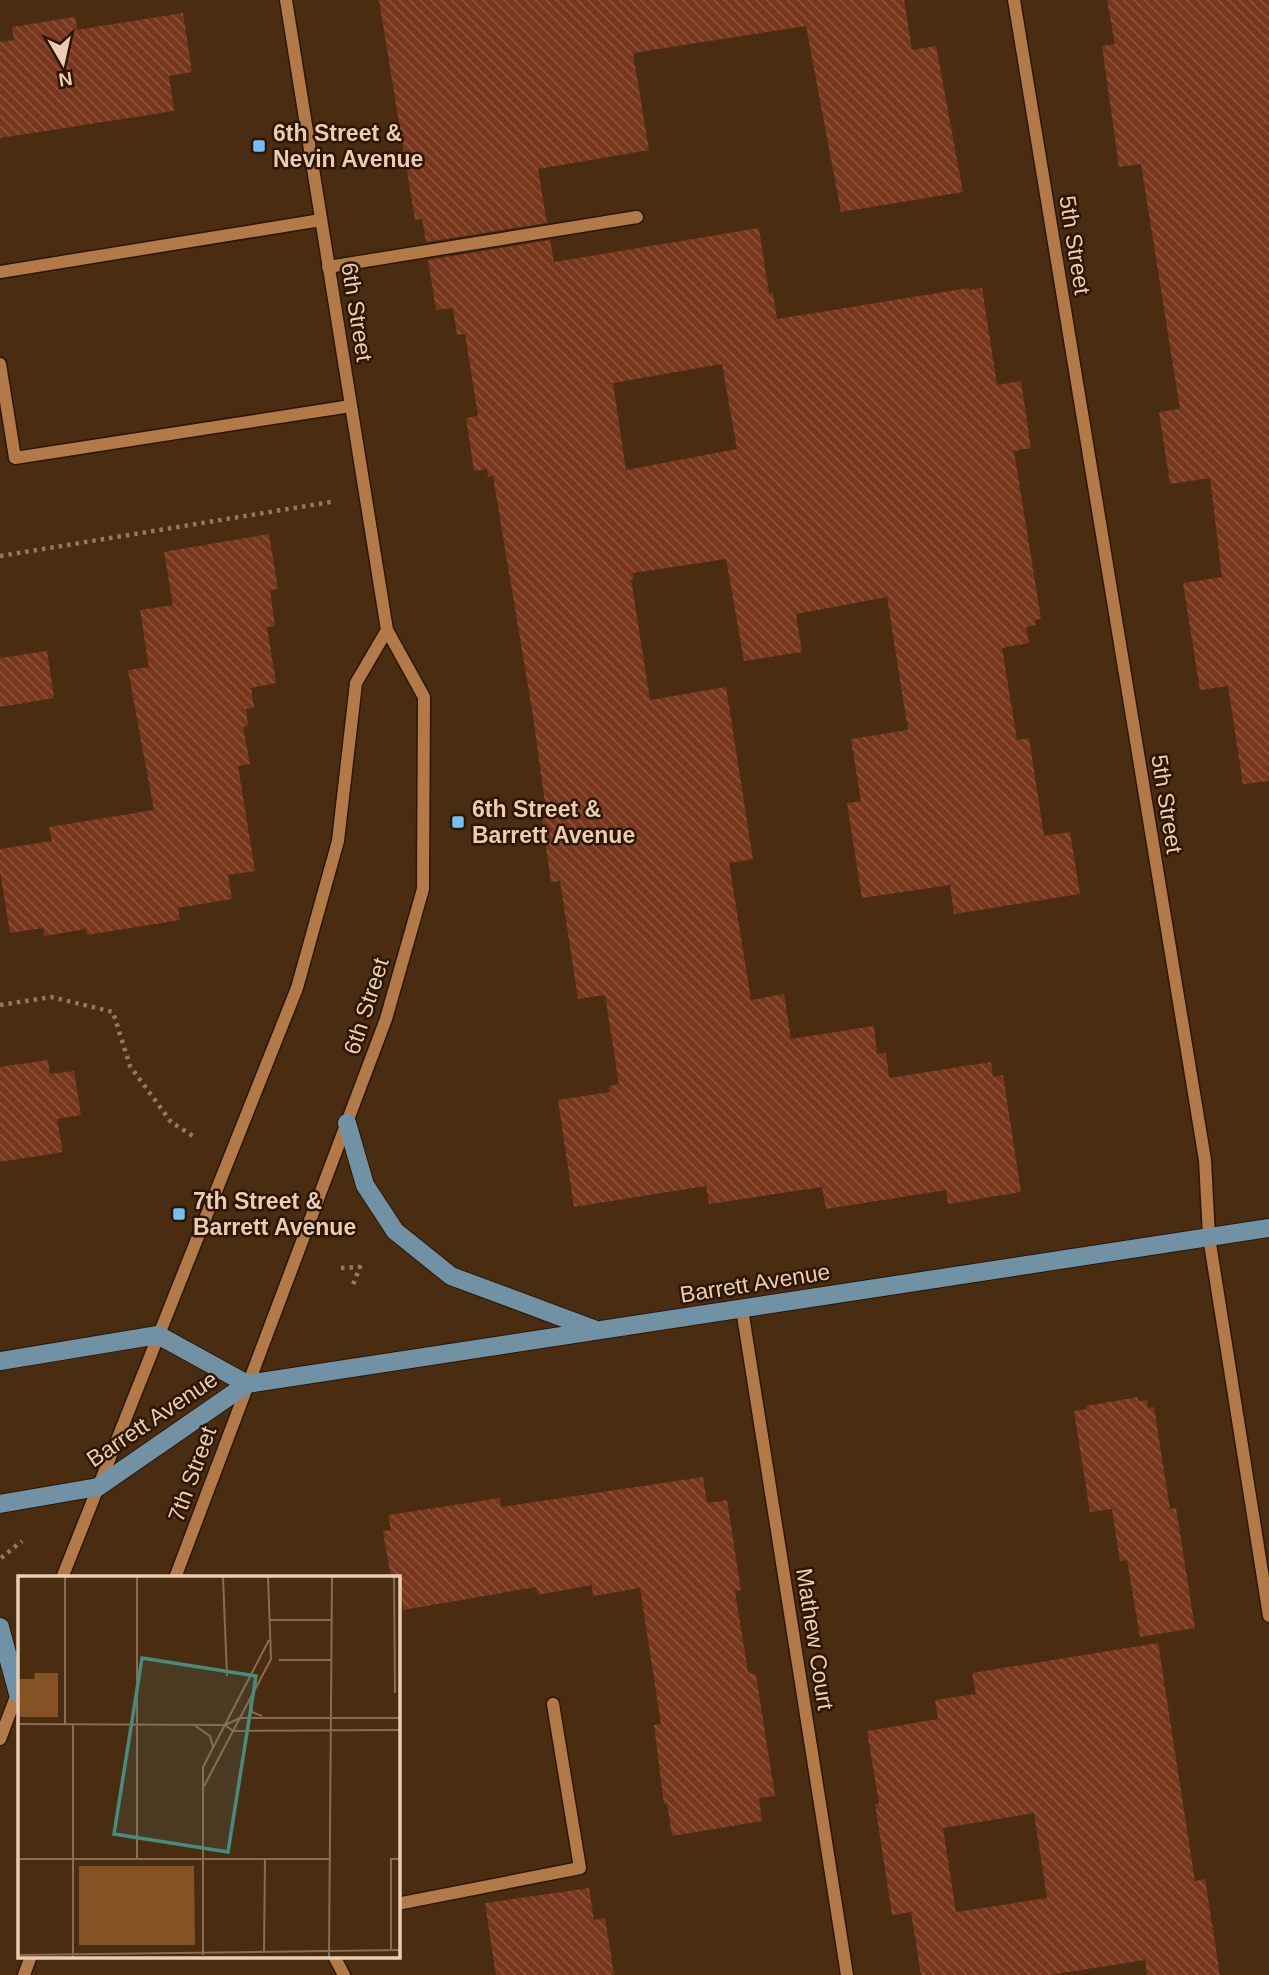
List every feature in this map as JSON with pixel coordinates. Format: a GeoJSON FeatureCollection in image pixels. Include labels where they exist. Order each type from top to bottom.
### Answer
{"type":"FeatureCollection","features":[{"type":"Feature","properties":{"kind":"main road"},"geometry":{"type":"LineString","coordinates":[[346,1123],[365,1185],[395,1231],[451,1276],[599,1331]]}},
{"type":"Feature","properties":{"kind":"main road","name":"Barrett Avenue"},"geometry":{"type":"LineString","coordinates":[[0,1504],[98,1487],[247,1384],[1269,1228]]}},
{"type":"Feature","properties":{"kind":"main road","name":"Barrett Avenue"},"geometry":{"type":"LineString","coordinates":[[158,1335],[247,1384]]}},
{"type":"Feature","properties":{"kind":"main road"},"geometry":{"type":"LineString","coordinates":[[0,1361],[158,1335]]}},
{"type":"Feature","properties":{"kind":"main road"},"geometry":{"type":"LineString","coordinates":[[0,1627],[18,1691]]}},
{"type":"Feature","properties":{"kind":"street","name":"6th Street"},"geometry":{"type":"LineString","coordinates":[[247,1384],[386,1019],[423,889],[424,697],[387,630],[286,0]]}},
{"type":"Feature","properties":{"kind":"street","name":"5th Street"},"geometry":{"type":"LineString","coordinates":[[1013,0],[1205,1160],[1209,1237],[1269,1616]]}},
{"type":"Feature","properties":{"kind":"street"},"geometry":{"type":"LineString","coordinates":[[328,267],[637,217]]}},
{"type":"Feature","properties":{"kind":"street"},"geometry":{"type":"LineString","coordinates":[[0,272],[321,220]]}},
{"type":"Feature","properties":{"kind":"street"},"geometry":{"type":"LineString","coordinates":[[0,363],[15,458],[351,406]]}},
{"type":"Feature","properties":{"kind":"street"},"geometry":{"type":"LineString","coordinates":[[63,1576],[297,988],[338,841],[356,682],[387,630]]}},
{"type":"Feature","properties":{"kind":"street","name":"Mathew Court"},"geometry":{"type":"LineString","coordinates":[[742,1309],[847,1975]]}},
{"type":"Feature","properties":{"kind":"street","name":"7th Street"},"geometry":{"type":"LineString","coordinates":[[177,1576],[247,1384]]}},
{"type":"Feature","properties":{"kind":"street"},"geometry":{"type":"LineString","coordinates":[[0,1739],[18,1691]]}},
{"type":"Feature","properties":{"kind":"street"},"geometry":{"type":"LineString","coordinates":[[399,1905],[579,1868],[553,1703]]}},
{"type":"Feature","properties":{"kind":"street"},"geometry":{"type":"LineString","coordinates":[[24,1975],[30,1958]]}},
{"type":"Feature","properties":{"kind":"street"},"geometry":{"type":"LineString","coordinates":[[335,1958],[344,1975]]}},
{"type":"Feature","properties":{"kind":"path"},"geometry":{"type":"LineString","coordinates":[[0,556],[366,497]]}},
{"type":"Feature","properties":{"kind":"path"},"geometry":{"type":"LineString","coordinates":[[0,1004],[51,997],[113,1012],[130,1066],[171,1122],[195,1138]]}},
{"type":"Feature","properties":{"kind":"path"},"geometry":{"type":"LineString","coordinates":[[341,1268],[360,1267],[352,1287]]}},
{"type":"Feature","properties":{"kind":"path"},"geometry":{"type":"LineString","coordinates":[[1,1558],[26,1538]]}},
{"type":"Feature","properties":{"kind":"building"},"geometry":{"type":"Polygon","coordinates":[[[379,0],[904,0],[912,50],[936,46],[963,192],[841,212],[806,26],[633,53],[649,150],[538,169],[547,223],[426,242],[422,219],[415,220],[379,0]]]}},
{"type":"Feature","properties":{"kind":"building"},"geometry":{"type":"Polygon","coordinates":[[[1107,0],[1269,0],[1269,781],[1243,784],[1228,686],[1200,690],[1183,583],[1222,577],[1210,478],[1170,484],[1159,412],[1180,409],[1141,164],[1119,167],[1102,46],[1115,44],[1107,0]]]}},
{"type":"Feature","properties":{"kind":"building"},"geometry":{"type":"Polygon","coordinates":[[[183,13],[192,72],[169,76],[174,111],[0,138],[0,42],[14,40],[12,27],[75,17],[77,30],[183,13]]]}},
{"type":"Feature","properties":{"kind":"building"},"geometry":{"type":"Polygon","coordinates":[[[759,228],[769,294],[773,293],[777,319],[982,288],[997,385],[1021,381],[1031,448],[1014,451],[1041,619],[1035,620],[1036,625],[1026,627],[1029,643],[1002,648],[1017,740],[1029,738],[1044,836],[1070,832],[1080,894],[954,914],[950,885],[862,898],[847,803],[861,801],[851,739],[908,730],[887,597],[796,614],[802,652],[744,661],[726,559],[633,573],[634,579],[631,579],[650,700],[726,687],[753,859],[729,863],[751,1000],[784,994],[791,1039],[874,1026],[877,1054],[886,1053],[889,1078],[991,1062],[993,1077],[1003,1075],[1021,1192],[948,1204],[946,1190],[826,1209],[822,1187],[709,1204],[706,1186],[574,1207],[558,1100],[610,1092],[609,1086],[619,1084],[605,995],[578,999],[560,881],[551,882],[542,819],[547,818],[533,716],[493,476],[488,477],[487,469],[474,471],[466,418],[478,416],[465,334],[457,335],[453,308],[436,310],[428,260],[550,240],[554,262],[759,228]],[[722,364],[613,383],[626,470],[737,449],[722,364]]]}},
{"type":"Feature","properties":{"kind":"building"},"geometry":{"type":"Polygon","coordinates":[[[269,534],[278,589],[270,590],[275,626],[267,627],[276,683],[251,688],[254,708],[246,709],[248,726],[243,727],[250,764],[238,766],[255,871],[228,875],[232,899],[178,908],[180,920],[87,935],[86,929],[44,936],[43,928],[10,933],[0,871],[0,849],[52,841],[49,827],[154,810],[128,670],[149,667],[140,610],[173,605],[164,552],[269,534]]]}},
{"type":"Feature","properties":{"kind":"building"},"geometry":{"type":"Polygon","coordinates":[[[47,651],[54,698],[0,707],[0,658],[47,651]]]}},
{"type":"Feature","properties":{"kind":"building"},"geometry":{"type":"Polygon","coordinates":[[[48,1060],[50,1074],[74,1071],[81,1115],[57,1119],[63,1152],[0,1162],[0,1067],[48,1060]]]}},
{"type":"Feature","properties":{"kind":"building"},"geometry":{"type":"Polygon","coordinates":[[[1138,1397],[1138,1401],[1147,1400],[1148,1408],[1154,1407],[1170,1509],[1176,1508],[1195,1628],[1140,1637],[1127,1560],[1120,1561],[1112,1509],[1090,1512],[1074,1411],[1087,1409],[1086,1406],[1138,1397]]]}},
{"type":"Feature","properties":{"kind":"building"},"geometry":{"type":"Polygon","coordinates":[[[703,1477],[707,1503],[727,1500],[741,1590],[735,1591],[748,1672],[756,1675],[775,1796],[759,1798],[762,1821],[672,1836],[667,1803],[664,1804],[654,1725],[661,1724],[640,1588],[593,1596],[592,1585],[538,1595],[536,1587],[403,1610],[402,1599],[399,1600],[399,1576],[391,1576],[383,1531],[391,1530],[388,1515],[500,1498],[501,1507],[703,1477]]]}},
{"type":"Feature","properties":{"kind":"building"},"geometry":{"type":"Polygon","coordinates":[[[1158,1643],[1195,1881],[1205,1879],[1220,1975],[1147,1975],[1145,1960],[1050,1975],[921,1975],[911,1912],[892,1915],[867,1731],[938,1719],[935,1700],[976,1694],[972,1673],[1158,1643]],[[1034,1813],[943,1828],[956,1912],[1047,1898],[1034,1813]]]}},
{"type":"Feature","properties":{"kind":"building"},"geometry":{"type":"Polygon","coordinates":[[[589,1888],[594,1920],[605,1918],[614,1975],[496,1975],[485,1903],[589,1888]]]}},
{"type":"Feature","properties":{"kind":"place","name":"6th Street & Nevin Avenue"},"geometry":{"type":"Point","coordinates":[259,146]}},
{"type":"Feature","properties":{"kind":"place","name":"6th Street & Barrett Avenue"},"geometry":{"type":"Point","coordinates":[458,822]}},
{"type":"Feature","properties":{"kind":"place","name":"7th Street & Barrett Avenue"},"geometry":{"type":"Point","coordinates":[179,1214]}}]}
